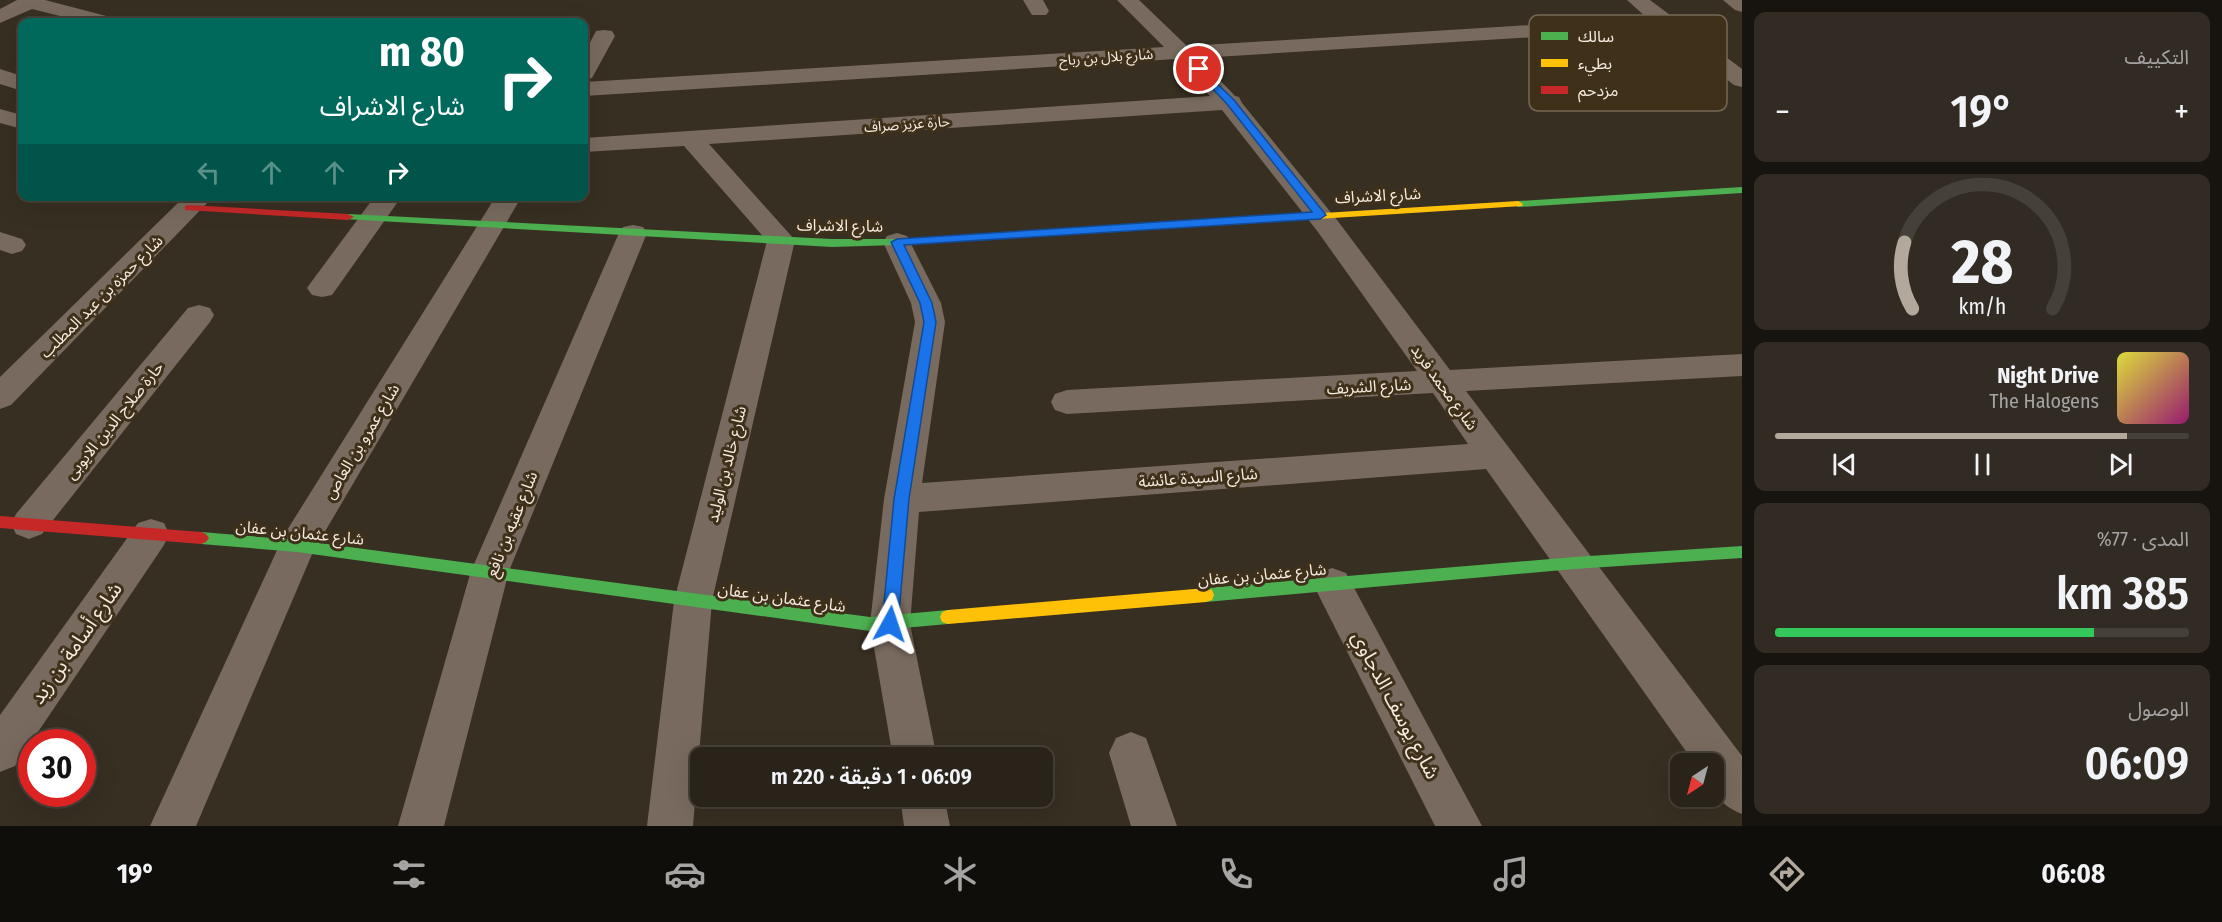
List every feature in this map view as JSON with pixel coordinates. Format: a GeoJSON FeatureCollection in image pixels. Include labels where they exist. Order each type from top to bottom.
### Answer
{"type":"FeatureCollection","features":[{"type":"Feature","properties":{"kind":"street","name":"شارع محمد فريد"},"geometry":{"type":"LineString","coordinates":[[1127,0],[1184,52],[1231,102],[1320,215],[1742,792]]}},
{"type":"Feature","properties":{"kind":"street"},"geometry":{"type":"LineString","coordinates":[[1637,0],[1655,15]]}},
{"type":"Feature","properties":{"kind":"street"},"geometry":{"type":"LineString","coordinates":[[1733,0],[1742,6]]}},
{"type":"Feature","properties":{"kind":"street"},"geometry":{"type":"LineString","coordinates":[[0,17],[31,1],[93,18]]}},
{"type":"Feature","properties":{"kind":"street","name":"شارع بلال بن رباح"},"geometry":{"type":"LineString","coordinates":[[588,89],[1529,31]]}},
{"type":"Feature","properties":{"kind":"street"},"geometry":{"type":"LineString","coordinates":[[588,66],[604,36]]}},
{"type":"Feature","properties":{"kind":"street"},"geometry":{"type":"LineString","coordinates":[[1727,69],[1742,80]]}},
{"type":"Feature","properties":{"kind":"street"},"geometry":{"type":"LineString","coordinates":[[0,76],[18,83]]}},
{"type":"Feature","properties":{"kind":"street","name":"حارة عزيز صراف"},"geometry":{"type":"LineString","coordinates":[[588,145],[1231,102]]}},
{"type":"Feature","properties":{"kind":"street"},"geometry":{"type":"LineString","coordinates":[[0,116],[18,121]]}},
{"type":"Feature","properties":{"kind":"street"},"geometry":{"type":"LineString","coordinates":[[690,138],[781,240]]}},
{"type":"Feature","properties":{"kind":"street","name":"شارع الاشراف"},"geometry":{"type":"LineString","coordinates":[[195,202],[372,219],[500,211],[633,233],[781,240],[897,242],[1742,190]]}},
{"type":"Feature","properties":{"kind":"street"},"geometry":{"type":"LineString","coordinates":[[322,288],[385,201]]}},
{"type":"Feature","properties":{"kind":"street","name":"شارع حمزه بن عبد المطلب"},"geometry":{"type":"LineString","coordinates":[[0,397],[195,202]]}},
{"type":"Feature","properties":{"kind":"street","name":"شارع عمرو بن العاص"},"geometry":{"type":"LineString","coordinates":[[173,826],[297,546],[500,211]]}},
{"type":"Feature","properties":{"kind":"street","name":"شارع عقبه بن نافع"},"geometry":{"type":"LineString","coordinates":[[421,826],[490,572],[633,233]]}},
{"type":"Feature","properties":{"kind":"street","name":"شارع خالد بن الوليد"},"geometry":{"type":"LineString","coordinates":[[670,826],[693,602],[781,240]]}},
{"type":"Feature","properties":{"kind":"street"},"geometry":{"type":"LineString","coordinates":[[897,242],[926,303],[930,322],[902,499],[890,624],[913,747]]}},
{"type":"Feature","properties":{"kind":"street","name":"حارة صلاح الدين الايوبى"},"geometry":{"type":"LineString","coordinates":[[14,523],[199,315]]}},
{"type":"Feature","properties":{"kind":"street","name":"شارع الشريف"},"geometry":{"type":"LineString","coordinates":[[1067,402],[1742,365]]}},
{"type":"Feature","properties":{"kind":"street","name":"شارع السيدة عائشة"},"geometry":{"type":"LineString","coordinates":[[902,499],[1495,455]]}},
{"type":"Feature","properties":{"kind":"street","name":"شارع عثمان بن عفان"},"geometry":{"type":"LineString","coordinates":[[14,523],[297,546],[837,621],[890,624],[1574,563],[1742,552]]}},
{"type":"Feature","properties":{"kind":"street","name":"شارع أسامة بن زيد"},"geometry":{"type":"LineString","coordinates":[[0,751],[151,534]]}},
{"type":"Feature","properties":{"kind":"street","name":"شارع يوسف الدجاوي"},"geometry":{"type":"LineString","coordinates":[[1332,584],[1459,826]]}},
{"type":"Feature","properties":{"kind":"street"},"geometry":{"type":"LineString","coordinates":[[1131,753],[1154,826]]}},
{"type":"Feature","properties":{"kind":"street"},"geometry":{"type":"LineString","coordinates":[[924,807],[927,826]]}},
{"type":"Feature","properties":{"kind":"traffic: fast"},"geometry":{"type":"LineString","coordinates":[[1518,204],[1742,190]]}},
{"type":"Feature","properties":{"kind":"traffic: fast"},"geometry":{"type":"LineString","coordinates":[[348,217],[832,243],[897,242],[1114,229]]}},
{"type":"Feature","properties":{"kind":"traffic: fast"},"geometry":{"type":"LineString","coordinates":[[201,538],[297,546],[870,624],[948,617]]}},
{"type":"Feature","properties":{"kind":"traffic: fast"},"geometry":{"type":"LineString","coordinates":[[1206,595],[1574,563],[1742,552]]}},
{"type":"Feature","properties":{"kind":"traffic: slow"},"geometry":{"type":"LineString","coordinates":[[1114,229],[1518,204]]}},
{"type":"Feature","properties":{"kind":"traffic: slow"},"geometry":{"type":"LineString","coordinates":[[948,617],[1206,595]]}},
{"type":"Feature","properties":{"kind":"traffic: jam"},"geometry":{"type":"LineString","coordinates":[[189,208],[348,217]]}},
{"type":"Feature","properties":{"kind":"traffic: jam"},"geometry":{"type":"LineString","coordinates":[[0,522],[201,538]]}},
{"type":"Feature","properties":{"kind":"route"},"geometry":{"type":"LineString","coordinates":[[890,624],[902,499],[930,322],[926,303],[897,242],[1320,215],[1231,102],[1199,69]]}}]}
